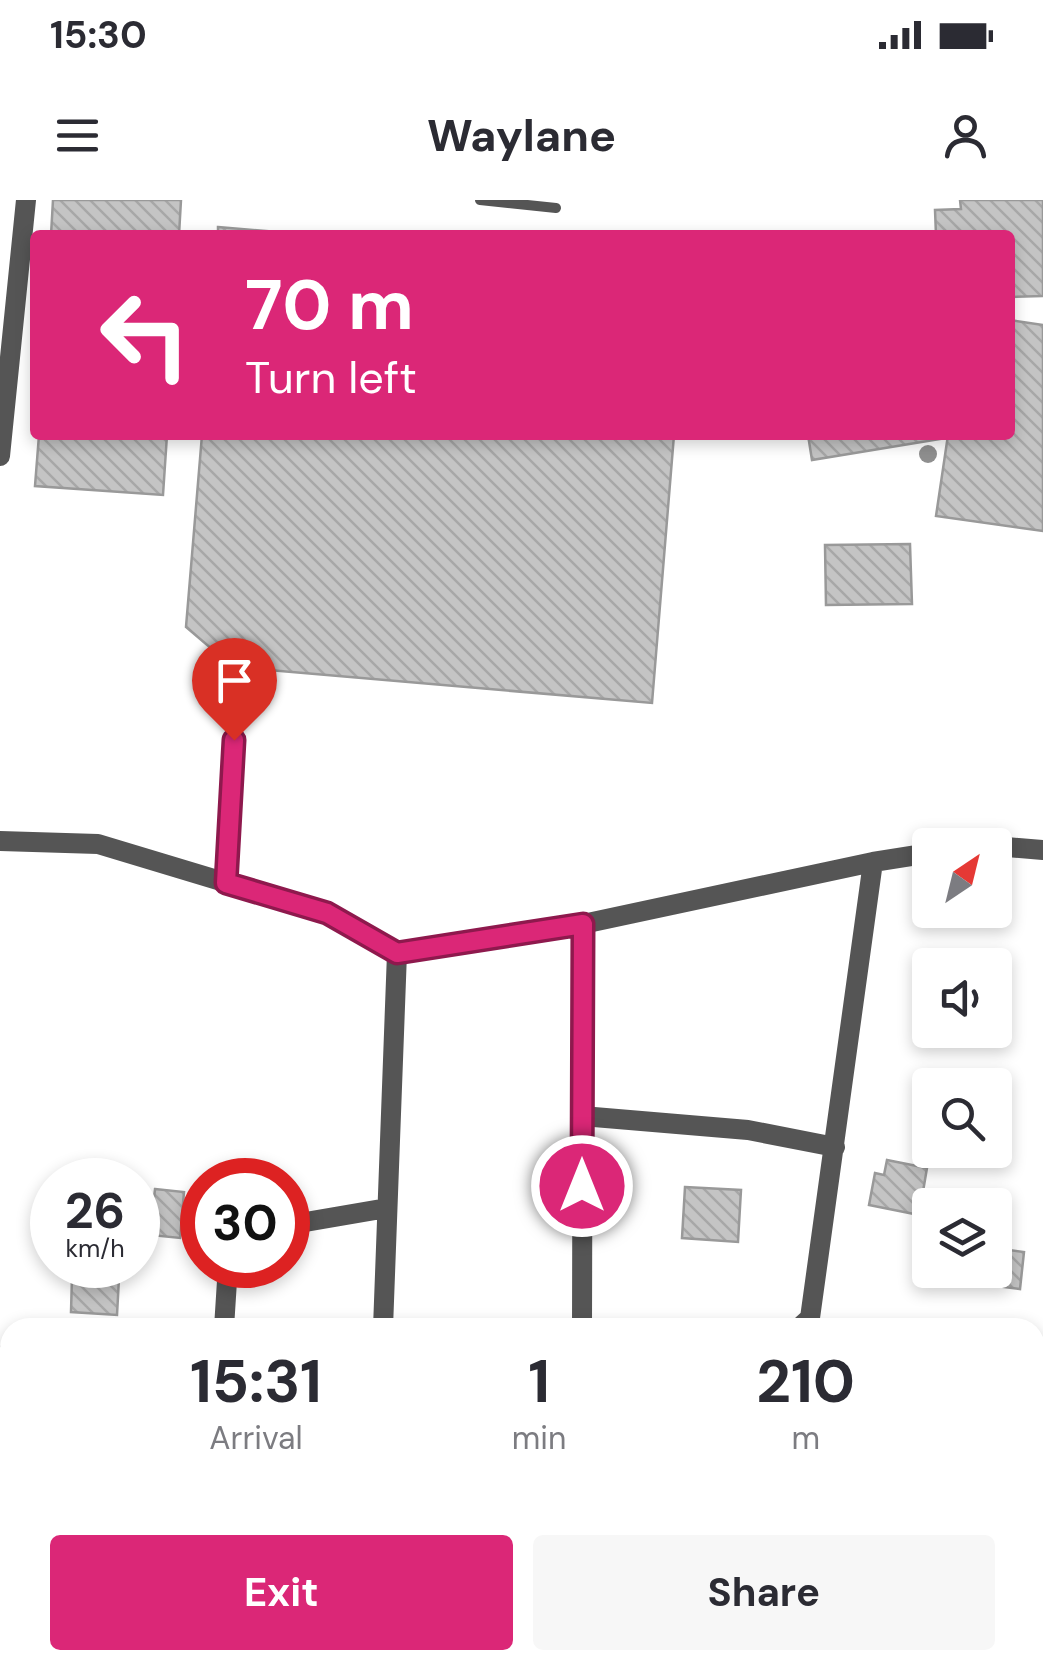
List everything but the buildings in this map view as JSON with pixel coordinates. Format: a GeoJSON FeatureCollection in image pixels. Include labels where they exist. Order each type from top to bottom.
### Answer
{"type":"FeatureCollection","features":[{"type":"Feature","properties":{"kind":"street"},"geometry":{"type":"LineString","coordinates":[[0,456],[26,200]]}},
{"type":"Feature","properties":{"kind":"street"},"geometry":{"type":"LineString","coordinates":[[0,841],[98,844],[327,913],[397,953],[583,924],[912,857]]}},
{"type":"Feature","properties":{"kind":"street"},"geometry":{"type":"LineString","coordinates":[[1012,847],[1043,850]]}},
{"type":"Feature","properties":{"kind":"street"},"geometry":{"type":"LineString","coordinates":[[810,1318],[873,862]]}},
{"type":"Feature","properties":{"kind":"street"},"geometry":{"type":"LineString","coordinates":[[582,1318],[583,924]]}},
{"type":"Feature","properties":{"kind":"street"},"geometry":{"type":"LineString","coordinates":[[383,1318],[397,953]]}},
{"type":"Feature","properties":{"kind":"street"},"geometry":{"type":"LineString","coordinates":[[582,1116],[748,1130],[835,1147]]}},
{"type":"Feature","properties":{"kind":"street"},"geometry":{"type":"LineString","coordinates":[[310,1220],[387,1208]]}},
{"type":"Feature","properties":{"kind":"street"},"geometry":{"type":"LineString","coordinates":[[225,1318],[227,1288]]}},
{"type":"Feature","properties":{"kind":"lane"},"geometry":{"type":"LineString","coordinates":[[480,200],[556,208]]}},
{"type":"Feature","properties":{"kind":"lane"},"geometry":{"type":"LineString","coordinates":[[226,883],[234,740]]}},
{"type":"Feature","properties":{"kind":"route"},"geometry":{"type":"LineString","coordinates":[[234,740],[226,883],[327,913],[397,953],[583,924],[582,1186]]}}]}
